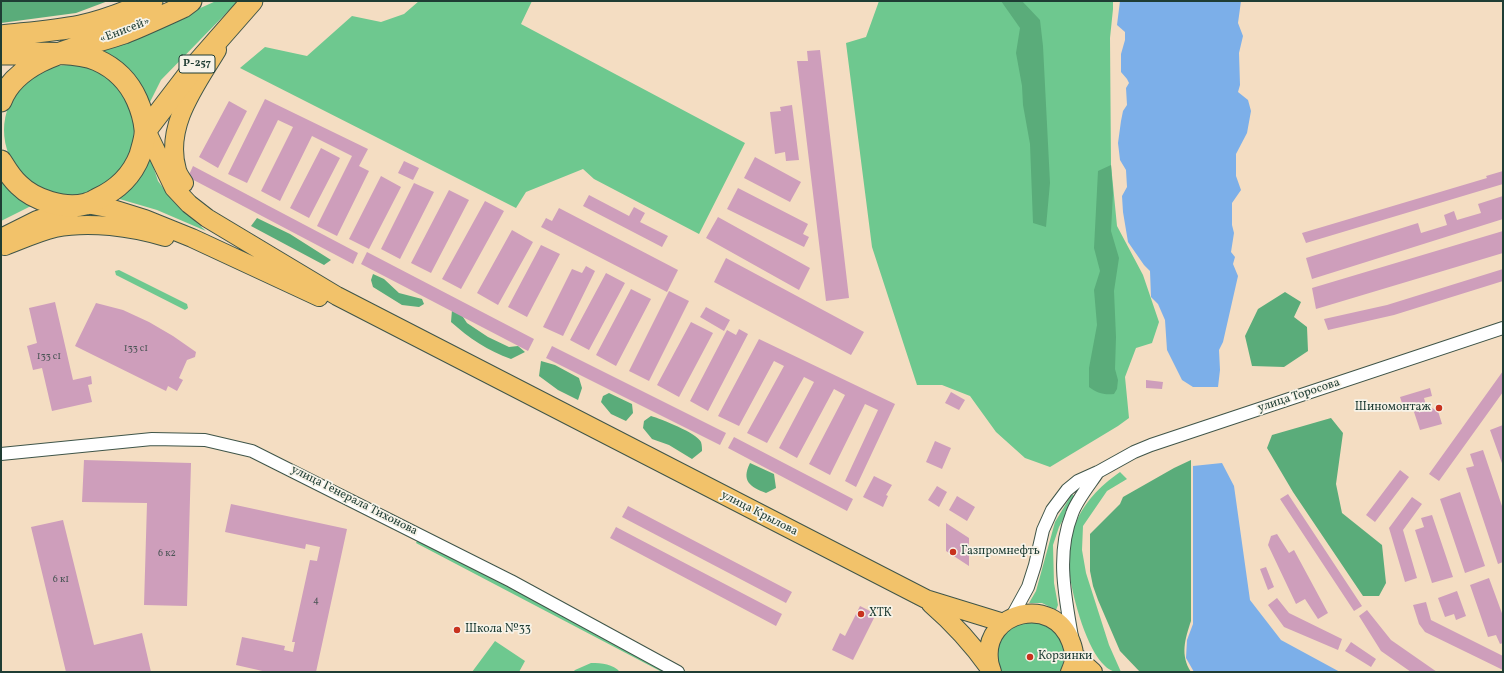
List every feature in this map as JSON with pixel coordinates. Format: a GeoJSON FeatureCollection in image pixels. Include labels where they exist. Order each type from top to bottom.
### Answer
{"type":"FeatureCollection","features":[{"type":"Feature","properties":{"kind":"highway"},"geometry":{"type":"LineString","coordinates":[[1,36],[47,32],[81,26],[131,11],[152,1]]}},
{"type":"Feature","properties":{"kind":"highway","name":"«Енисей»"},"geometry":{"type":"LineString","coordinates":[[1,101],[4,94],[17,76],[36,63],[126,32],[183,7],[191,1]]}},
{"type":"Feature","properties":{"kind":"highway","name":"«Енисей»"},"geometry":{"type":"LineString","coordinates":[[146,130],[195,66],[252,1]]}},
{"type":"Feature","properties":{"kind":"highway","name":"Р-257"},"geometry":{"type":"LineString","coordinates":[[1,54],[57,55]]}},
{"type":"Feature","properties":{"kind":"highway","name":"«Енисей»"},"geometry":{"type":"LineString","coordinates":[[1,161],[18,185],[32,195],[47,202],[64,205],[86,204],[110,194],[125,181],[136,164],[143,145],[146,130],[141,108],[134,93],[124,79],[112,68],[97,60],[79,55],[57,55]]}},
{"type":"Feature","properties":{"kind":"main road"},"geometry":{"type":"LineString","coordinates":[[232,23],[185,104],[177,127],[174,144],[174,157],[177,171],[185,185],[202,203],[256,248]]}},
{"type":"Feature","properties":{"kind":"main road"},"geometry":{"type":"LineString","coordinates":[[146,130],[174,188],[189,204],[207,218],[337,296],[521,391]]}},
{"type":"Feature","properties":{"kind":"main road"},"geometry":{"type":"LineString","coordinates":[[1,238],[37,220],[86,204],[113,209],[145,219],[192,238],[451,360],[521,391]]}},
{"type":"Feature","properties":{"kind":"main road"},"geometry":{"type":"LineString","coordinates":[[1,248],[55,228],[89,225],[112,226],[162,236],[237,259]]}},
{"type":"Feature","properties":{"kind":"main road","name":"улица Крылова"},"geometry":{"type":"LineString","coordinates":[[521,391],[926,599],[1007,620]]}},
{"type":"Feature","properties":{"kind":"main road"},"geometry":{"type":"LineString","coordinates":[[926,599],[951,621],[992,672]]}},
{"type":"Feature","properties":{"kind":"main road"},"geometry":{"type":"LineString","coordinates":[[992,672],[988,659],[990,645],[995,633],[1007,620],[1024,614],[1037,613],[1050,617],[1061,625],[1069,635],[1073,658],[1093,672]]}},
{"type":"Feature","properties":{"kind":"street","name":"улица Торосова"},"geometry":{"type":"LineString","coordinates":[[1098,472],[1117,460],[1151,445],[1503,328]]}},
{"type":"Feature","properties":{"kind":"street","name":"улица Генерала Тихонова"},"geometry":{"type":"LineString","coordinates":[[1,454],[152,439],[205,440],[252,451],[511,581],[678,672]]}},
{"type":"Feature","properties":{"kind":"street"},"geometry":{"type":"LineString","coordinates":[[1007,620],[1028,587],[1043,530],[1052,510],[1067,490],[1078,480],[1098,472]]}},
{"type":"Feature","properties":{"kind":"street"},"geometry":{"type":"LineString","coordinates":[[1073,658],[1062,568],[1063,544],[1072,512],[1098,472]]}},
{"type":"Feature","properties":{"kind":"green space"},"geometry":{"type":"Polygon","coordinates":[[[1,1],[108,1],[76,13],[1,23],[1,1]]]}},
{"type":"Feature","properties":{"kind":"green space"},"geometry":{"type":"Polygon","coordinates":[[[216,1],[238,1],[161,80],[148,106],[90,50],[138,36],[216,1]]]}},
{"type":"Feature","properties":{"kind":"green space"},"geometry":{"type":"Polygon","coordinates":[[[419,1],[532,1],[521,24],[745,143],[699,234],[594,179],[583,169],[526,192],[516,208],[240,68],[265,47],[307,56],[352,16],[381,22],[404,14],[419,1]]]}},
{"type":"Feature","properties":{"kind":"green space"},"geometry":{"type":"Polygon","coordinates":[[[879,1],[1113,1],[1110,38],[1111,165],[1117,226],[1143,275],[1159,322],[1152,343],[1136,348],[1125,377],[1129,418],[1050,467],[1025,458],[996,432],[970,396],[942,385],[917,385],[872,247],[846,43],[866,37],[879,1]]]}},
{"type":"Feature","properties":{"kind":"green space"},"geometry":{"type":"Polygon","coordinates":[[[1001,1],[1022,1],[1040,20],[1043,46],[1050,183],[1046,227],[1033,223],[1030,144],[1016,53],[1020,28],[1001,1]]]}},
{"type":"Feature","properties":{"kind":"green space"},"geometry":{"type":"Polygon","coordinates":[[[69,65],[94,70],[115,84],[129,105],[134,130],[129,155],[115,176],[94,190],[69,195],[44,190],[23,176],[9,155],[4,130],[9,105],[23,84],[44,70],[69,65]]]}},
{"type":"Feature","properties":{"kind":"green space"},"geometry":{"type":"Polygon","coordinates":[[[149,154],[158,181],[172,200],[206,231],[157,210],[116,198],[149,154]]]}},
{"type":"Feature","properties":{"kind":"green space"},"geometry":{"type":"Polygon","coordinates":[[[1111,165],[1113,193],[1111,231],[1119,258],[1114,291],[1116,337],[1115,369],[1118,380],[1117,389],[1114,394],[1103,394],[1089,387],[1089,368],[1097,325],[1094,290],[1100,271],[1094,248],[1098,171],[1111,165]]]}},
{"type":"Feature","properties":{"kind":"green space"},"geometry":{"type":"Polygon","coordinates":[[[1,174],[39,205],[29,207],[1,221],[1,174]]]}},
{"type":"Feature","properties":{"kind":"green space"},"geometry":{"type":"Polygon","coordinates":[[[257,218],[290,234],[331,260],[324,265],[251,226],[257,218]]]}},
{"type":"Feature","properties":{"kind":"green space"},"geometry":{"type":"Polygon","coordinates":[[[119,270],[187,304],[188,308],[185,310],[116,275],[115,271],[119,270]]]}},
{"type":"Feature","properties":{"kind":"green space"},"geometry":{"type":"Polygon","coordinates":[[[373,274],[384,279],[399,293],[422,299],[424,304],[419,307],[402,305],[373,287],[371,280],[373,274]]]}},
{"type":"Feature","properties":{"kind":"green space"},"geometry":{"type":"Polygon","coordinates":[[[1285,292],[1301,302],[1294,317],[1307,327],[1308,351],[1284,367],[1252,366],[1245,336],[1258,309],[1285,292]]]}},
{"type":"Feature","properties":{"kind":"green space"},"geometry":{"type":"Polygon","coordinates":[[[452,310],[461,314],[467,323],[488,337],[509,347],[518,346],[525,352],[511,359],[487,348],[472,339],[451,322],[452,310]]]}},
{"type":"Feature","properties":{"kind":"green space"},"geometry":{"type":"Polygon","coordinates":[[[541,361],[555,365],[579,378],[582,388],[578,400],[558,390],[539,376],[541,361]]]}},
{"type":"Feature","properties":{"kind":"green space"},"geometry":{"type":"Polygon","coordinates":[[[609,393],[632,404],[633,413],[626,421],[611,414],[601,402],[603,396],[609,393]]]}},
{"type":"Feature","properties":{"kind":"green space"},"geometry":{"type":"Polygon","coordinates":[[[651,416],[678,427],[698,438],[701,442],[702,451],[692,459],[669,445],[652,439],[643,428],[644,421],[651,416]]]}},
{"type":"Feature","properties":{"kind":"green space"},"geometry":{"type":"Polygon","coordinates":[[[1331,418],[1343,433],[1336,484],[1342,513],[1382,545],[1386,583],[1379,596],[1363,596],[1293,492],[1267,448],[1272,435],[1331,418]]]}},
{"type":"Feature","properties":{"kind":"green space"},"geometry":{"type":"Polygon","coordinates":[[[1191,460],[1191,621],[1185,641],[1185,653],[1191,672],[1140,672],[1120,651],[1098,600],[1090,571],[1090,534],[1120,504],[1123,497],[1191,460]]]}},
{"type":"Feature","properties":{"kind":"green space"},"geometry":{"type":"Polygon","coordinates":[[[750,463],[774,474],[776,488],[766,493],[752,486],[747,479],[746,474],[750,463]]]}},
{"type":"Feature","properties":{"kind":"green space"},"geometry":{"type":"Polygon","coordinates":[[[1120,472],[1127,479],[1107,491],[1083,526],[1082,550],[1086,573],[1109,645],[1121,672],[1117,672],[1107,668],[1098,658],[1087,637],[1072,586],[1069,570],[1069,552],[1072,534],[1077,519],[1087,503],[1092,496],[1120,472]]]}},
{"type":"Feature","properties":{"kind":"green space"},"geometry":{"type":"Polygon","coordinates":[[[1072,494],[1075,497],[1059,527],[1053,545],[1054,583],[1058,605],[1056,610],[1042,603],[1029,603],[1036,591],[1055,522],[1072,494]]]}},
{"type":"Feature","properties":{"kind":"green space"},"geometry":{"type":"Polygon","coordinates":[[[417,541],[421,541],[672,672],[662,672],[416,543],[417,541]]]}},
{"type":"Feature","properties":{"kind":"green space"},"geometry":{"type":"Polygon","coordinates":[[[1031,622],[1048,628],[1060,639],[1064,654],[1060,672],[1001,672],[997,654],[1002,639],[1013,628],[1031,622]]]}},
{"type":"Feature","properties":{"kind":"green space"},"geometry":{"type":"Polygon","coordinates":[[[495,641],[525,661],[519,672],[472,672],[495,641]]]}},
{"type":"Feature","properties":{"kind":"green space"},"geometry":{"type":"Polygon","coordinates":[[[591,663],[607,664],[620,672],[573,672],[591,663]]]}},
{"type":"Feature","properties":{"kind":"water"},"geometry":{"type":"Polygon","coordinates":[[[1120,1],[1241,1],[1238,23],[1243,36],[1239,53],[1240,85],[1238,92],[1248,100],[1251,111],[1247,133],[1236,154],[1236,176],[1241,190],[1232,203],[1232,225],[1234,233],[1231,252],[1235,257],[1233,264],[1238,276],[1223,342],[1219,350],[1220,370],[1218,387],[1193,387],[1182,380],[1167,350],[1165,320],[1158,304],[1151,297],[1150,271],[1128,242],[1122,196],[1127,187],[1126,170],[1120,160],[1118,143],[1123,111],[1127,105],[1126,88],[1129,83],[1121,72],[1121,54],[1125,40],[1125,32],[1117,25],[1120,1]]]}},
{"type":"Feature","properties":{"kind":"water"},"geometry":{"type":"Polygon","coordinates":[[[1222,463],[1234,486],[1250,600],[1281,640],[1340,672],[1194,672],[1186,658],[1187,640],[1193,624],[1193,466],[1222,463]]]}},
{"type":"Feature","properties":{"kind":"building"},"geometry":{"type":"Polygon","coordinates":[[[820,50],[849,298],[826,301],[797,61],[808,61],[807,51],[820,50]]]}},
{"type":"Feature","properties":{"kind":"building"},"geometry":{"type":"Polygon","coordinates":[[[265,99],[368,149],[359,166],[369,171],[337,236],[317,226],[352,156],[312,136],[280,201],[261,191],[293,127],[278,120],[247,183],[228,174],[265,99]]]}},
{"type":"Feature","properties":{"kind":"building"},"geometry":{"type":"Polygon","coordinates":[[[229,101],[247,111],[218,168],[199,157],[229,101]]]}},
{"type":"Feature","properties":{"kind":"building"},"geometry":{"type":"Polygon","coordinates":[[[792,105],[799,160],[786,161],[785,152],[775,154],[770,112],[781,111],[780,107],[792,105]]]}},
{"type":"Feature","properties":{"kind":"building"},"geometry":{"type":"Polygon","coordinates":[[[321,148],[340,158],[309,218],[290,208],[321,148]]]}},
{"type":"Feature","properties":{"kind":"building"},"geometry":{"type":"Polygon","coordinates":[[[755,157],[801,182],[790,202],[744,178],[755,157]]]}},
{"type":"Feature","properties":{"kind":"building"},"geometry":{"type":"Polygon","coordinates":[[[404,161],[419,168],[413,180],[398,173],[404,161]]]}},
{"type":"Feature","properties":{"kind":"building"},"geometry":{"type":"Polygon","coordinates":[[[193,166],[358,253],[353,264],[188,177],[193,166]]]}},
{"type":"Feature","properties":{"kind":"building"},"geometry":{"type":"Polygon","coordinates":[[[1503,171],[1503,184],[1306,243],[1302,233],[1487,178],[1486,176],[1503,171]]]}},
{"type":"Feature","properties":{"kind":"building"},"geometry":{"type":"Polygon","coordinates":[[[381,176],[401,187],[369,249],[349,239],[381,176]]]}},
{"type":"Feature","properties":{"kind":"building"},"geometry":{"type":"Polygon","coordinates":[[[414,183],[434,192],[400,259],[381,249],[414,183]]]}},
{"type":"Feature","properties":{"kind":"building"},"geometry":{"type":"Polygon","coordinates":[[[738,188],[808,224],[803,234],[809,237],[804,247],[727,209],[738,188]]]}},
{"type":"Feature","properties":{"kind":"building"},"geometry":{"type":"Polygon","coordinates":[[[449,190],[469,200],[431,273],[411,263],[449,190]]]}},
{"type":"Feature","properties":{"kind":"building"},"geometry":{"type":"Polygon","coordinates":[[[589,195],[629,216],[634,207],[645,213],[640,222],[668,236],[662,247],[583,206],[589,195]]]}},
{"type":"Feature","properties":{"kind":"building"},"geometry":{"type":"Polygon","coordinates":[[[1503,196],[1503,219],[1312,279],[1306,258],[1418,223],[1421,233],[1447,225],[1444,215],[1454,211],[1457,220],[1481,213],[1478,204],[1503,196]]]}},
{"type":"Feature","properties":{"kind":"building"},"geometry":{"type":"Polygon","coordinates":[[[485,201],[504,211],[461,289],[442,279],[485,201]]]}},
{"type":"Feature","properties":{"kind":"building"},"geometry":{"type":"Polygon","coordinates":[[[559,208],[678,270],[667,292],[541,227],[546,218],[552,221],[559,208]]]}},
{"type":"Feature","properties":{"kind":"building"},"geometry":{"type":"Polygon","coordinates":[[[718,217],[810,268],[799,290],[706,238],[718,217]]]}},
{"type":"Feature","properties":{"kind":"building"},"geometry":{"type":"Polygon","coordinates":[[[512,230],[533,242],[498,305],[477,293],[512,230]]]}},
{"type":"Feature","properties":{"kind":"building"},"geometry":{"type":"Polygon","coordinates":[[[1503,231],[1503,253],[1316,309],[1312,288],[1503,231]]]}},
{"type":"Feature","properties":{"kind":"building"},"geometry":{"type":"Polygon","coordinates":[[[541,245],[560,254],[527,317],[508,307],[541,245]]]}},
{"type":"Feature","properties":{"kind":"building"},"geometry":{"type":"Polygon","coordinates":[[[367,252],[534,339],[528,351],[361,264],[367,252]]]}},
{"type":"Feature","properties":{"kind":"building"},"geometry":{"type":"Polygon","coordinates":[[[726,258],[864,332],[851,355],[714,282],[726,258]]]}},
{"type":"Feature","properties":{"kind":"building"},"geometry":{"type":"Polygon","coordinates":[[[586,266],[595,271],[563,336],[543,327],[572,269],[582,273],[586,266]]]}},
{"type":"Feature","properties":{"kind":"building"},"geometry":{"type":"Polygon","coordinates":[[[1503,269],[1503,281],[1394,315],[1328,330],[1324,319],[1387,305],[1503,269]]]}},
{"type":"Feature","properties":{"kind":"building"},"geometry":{"type":"Polygon","coordinates":[[[606,273],[625,283],[589,350],[570,340],[606,273]]]}},
{"type":"Feature","properties":{"kind":"building"},"geometry":{"type":"Polygon","coordinates":[[[631,289],[651,299],[616,366],[596,355],[631,289]]]}},
{"type":"Feature","properties":{"kind":"building"},"geometry":{"type":"Polygon","coordinates":[[[669,291],[689,301],[649,381],[629,371],[669,291]]]}},
{"type":"Feature","properties":{"kind":"building"},"geometry":{"type":"Polygon","coordinates":[[[55,302],[73,380],[91,376],[92,384],[88,385],[92,402],[52,411],[42,368],[33,370],[27,346],[37,343],[29,308],[55,302]]]}},
{"type":"Feature","properties":{"kind":"building"},"geometry":{"type":"Polygon","coordinates":[[[96,303],[123,310],[149,322],[196,352],[195,357],[187,360],[179,378],[183,380],[177,391],[168,386],[166,391],[75,346],[96,303]]]}},
{"type":"Feature","properties":{"kind":"building"},"geometry":{"type":"Polygon","coordinates":[[[706,307],[730,320],[724,331],[700,317],[706,307]]]}},
{"type":"Feature","properties":{"kind":"building"},"geometry":{"type":"Polygon","coordinates":[[[691,322],[713,333],[679,397],[657,385],[691,322]]]}},
{"type":"Feature","properties":{"kind":"building"},"geometry":{"type":"Polygon","coordinates":[[[739,329],[748,334],[708,411],[690,401],[727,330],[736,335],[739,329]]]}},
{"type":"Feature","properties":{"kind":"building"},"geometry":{"type":"Polygon","coordinates":[[[759,339],[895,404],[856,487],[845,481],[878,410],[865,404],[830,475],[809,464],[845,395],[834,389],[797,458],[779,448],[814,382],[804,377],[767,443],[747,433],[784,366],[774,361],[739,426],[718,416],[759,339]]]}},
{"type":"Feature","properties":{"kind":"building"},"geometry":{"type":"Polygon","coordinates":[[[552,346],[726,433],[720,445],[546,358],[552,346]]]}},
{"type":"Feature","properties":{"kind":"building"},"geometry":{"type":"Polygon","coordinates":[[[1503,371],[1503,392],[1439,481],[1429,474],[1503,371]]]}},
{"type":"Feature","properties":{"kind":"building"},"geometry":{"type":"Polygon","coordinates":[[[1146,380],[1163,382],[1162,389],[1146,388],[1146,380]]]}},
{"type":"Feature","properties":{"kind":"building"},"geometry":{"type":"Polygon","coordinates":[[[1430,388],[1432,396],[1424,398],[1427,409],[1432,408],[1438,411],[1442,424],[1420,430],[1411,403],[1403,406],[1400,397],[1430,388]]]}},
{"type":"Feature","properties":{"kind":"building"},"geometry":{"type":"Polygon","coordinates":[[[951,392],[965,400],[959,410],[945,403],[951,392]]]}},
{"type":"Feature","properties":{"kind":"building"},"geometry":{"type":"Polygon","coordinates":[[[1503,425],[1503,466],[1490,430],[1503,425]]]}},
{"type":"Feature","properties":{"kind":"building"},"geometry":{"type":"Polygon","coordinates":[[[734,437],[853,499],[847,511],[728,448],[734,437]]]}},
{"type":"Feature","properties":{"kind":"building"},"geometry":{"type":"Polygon","coordinates":[[[935,441],[951,448],[942,469],[926,462],[935,441]]]}},
{"type":"Feature","properties":{"kind":"building"},"geometry":{"type":"Polygon","coordinates":[[[1483,450],[1503,509],[1503,562],[1498,564],[1466,468],[1474,466],[1470,454],[1483,450]]]}},
{"type":"Feature","properties":{"kind":"building"},"geometry":{"type":"Polygon","coordinates":[[[84,460],[191,463],[187,606],[144,605],[147,503],[82,502],[84,460]]]}},
{"type":"Feature","properties":{"kind":"building"},"geometry":{"type":"Polygon","coordinates":[[[1400,470],[1409,477],[1375,522],[1366,515],[1400,470]]]}},
{"type":"Feature","properties":{"kind":"building"},"geometry":{"type":"Polygon","coordinates":[[[874,476],[892,485],[886,495],[888,496],[883,507],[863,497],[874,476]]]}},
{"type":"Feature","properties":{"kind":"building"},"geometry":{"type":"Polygon","coordinates":[[[937,486],[947,492],[939,507],[928,500],[937,486]]]}},
{"type":"Feature","properties":{"kind":"building"},"geometry":{"type":"Polygon","coordinates":[[[1460,492],[1485,566],[1465,573],[1440,499],[1460,492]]]}},
{"type":"Feature","properties":{"kind":"building"},"geometry":{"type":"Polygon","coordinates":[[[1288,494],[1362,606],[1354,611],[1280,499],[1288,494]]]}},
{"type":"Feature","properties":{"kind":"building"},"geometry":{"type":"Polygon","coordinates":[[[957,496],[975,507],[967,521],[949,510],[957,496]]]}},
{"type":"Feature","properties":{"kind":"building"},"geometry":{"type":"Polygon","coordinates":[[[1412,497],[1422,504],[1403,530],[1417,578],[1405,582],[1389,528],[1412,497]]]}},
{"type":"Feature","properties":{"kind":"building"},"geometry":{"type":"Polygon","coordinates":[[[231,504],[347,529],[316,672],[267,672],[236,665],[242,637],[285,646],[284,650],[293,652],[295,642],[292,642],[310,560],[317,561],[320,547],[306,544],[305,549],[225,532],[231,504]]]}},
{"type":"Feature","properties":{"kind":"building"},"geometry":{"type":"Polygon","coordinates":[[[628,506],[792,592],[786,603],[622,517],[628,506]]]}},
{"type":"Feature","properties":{"kind":"building"},"geometry":{"type":"Polygon","coordinates":[[[1432,515],[1453,577],[1432,583],[1415,530],[1424,527],[1421,518],[1432,515]]]}},
{"type":"Feature","properties":{"kind":"building"},"geometry":{"type":"Polygon","coordinates":[[[63,520],[94,645],[142,633],[151,672],[66,672],[31,527],[63,520]]]}},
{"type":"Feature","properties":{"kind":"building"},"geometry":{"type":"Polygon","coordinates":[[[946,523],[969,538],[969,566],[946,551],[946,523]]]}},
{"type":"Feature","properties":{"kind":"building"},"geometry":{"type":"Polygon","coordinates":[[[616,527],[782,614],[776,626],[610,538],[616,527]]]}},
{"type":"Feature","properties":{"kind":"building"},"geometry":{"type":"Polygon","coordinates":[[[1277,534],[1289,553],[1294,550],[1328,613],[1318,619],[1305,599],[1296,604],[1268,545],[1271,536],[1277,534]]]}},
{"type":"Feature","properties":{"kind":"building"},"geometry":{"type":"Polygon","coordinates":[[[1266,567],[1274,587],[1268,590],[1260,569],[1266,567]]]}},
{"type":"Feature","properties":{"kind":"building"},"geometry":{"type":"Polygon","coordinates":[[[1489,578],[1503,616],[1503,643],[1500,644],[1496,635],[1488,637],[1470,585],[1489,578]]]}},
{"type":"Feature","properties":{"kind":"building"},"geometry":{"type":"Polygon","coordinates":[[[1457,591],[1466,616],[1456,620],[1454,614],[1445,617],[1438,598],[1457,591]]]}},
{"type":"Feature","properties":{"kind":"building"},"geometry":{"type":"Polygon","coordinates":[[[1277,598],[1289,613],[1342,639],[1338,650],[1284,627],[1268,605],[1277,598]]]}},
{"type":"Feature","properties":{"kind":"building"},"geometry":{"type":"Polygon","coordinates":[[[1426,602],[1431,620],[1503,656],[1503,670],[1425,632],[1419,624],[1413,605],[1426,602]]]}},
{"type":"Feature","properties":{"kind":"building"},"geometry":{"type":"Polygon","coordinates":[[[860,606],[876,614],[853,660],[832,650],[840,633],[845,636],[860,606]]]}},
{"type":"Feature","properties":{"kind":"building"},"geometry":{"type":"Polygon","coordinates":[[[1367,610],[1391,640],[1437,672],[1411,672],[1381,651],[1359,616],[1367,610]]]}},
{"type":"Feature","properties":{"kind":"building"},"geometry":{"type":"Polygon","coordinates":[[[1351,642],[1376,659],[1371,667],[1345,651],[1351,642]]]}},
{"type":"Feature","properties":{"kind":"place","name":"Шиномонтаж"},"geometry":{"type":"Point","coordinates":[1439,408]}},
{"type":"Feature","properties":{"kind":"place","name":"Газпромнефть"},"geometry":{"type":"Point","coordinates":[953,552]}},
{"type":"Feature","properties":{"kind":"place","name":"ХТК"},"geometry":{"type":"Point","coordinates":[861,614]}},
{"type":"Feature","properties":{"kind":"place","name":"Школа №33"},"geometry":{"type":"Point","coordinates":[457,630]}},
{"type":"Feature","properties":{"kind":"place","name":"Корзинки"},"geometry":{"type":"Point","coordinates":[1030,657]}}]}
